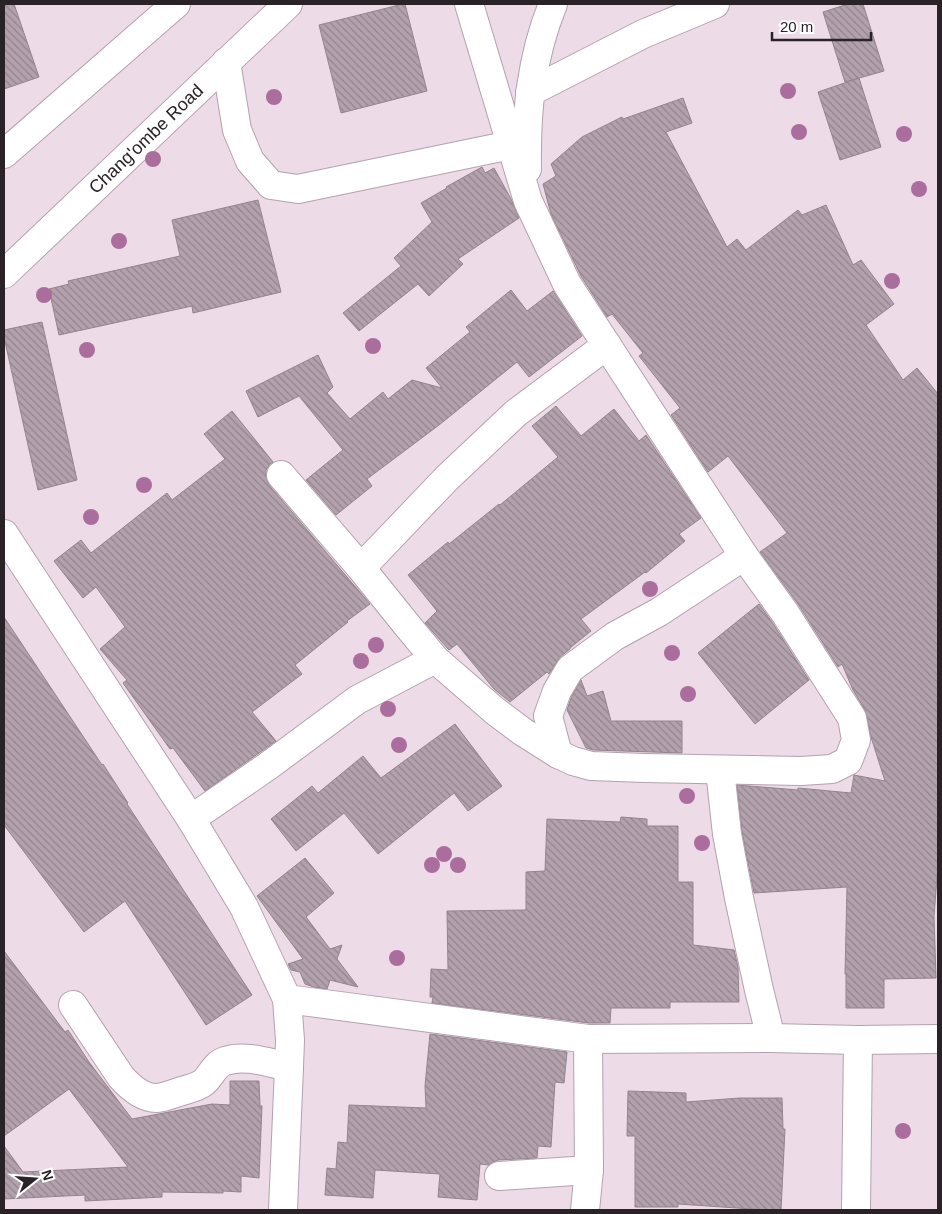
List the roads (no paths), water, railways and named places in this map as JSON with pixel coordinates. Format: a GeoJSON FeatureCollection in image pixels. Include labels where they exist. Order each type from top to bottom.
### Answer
{"type":"FeatureCollection","features":[{"type":"Feature","properties":{"kind":"street","name":"Chang'ombe Road"},"geometry":{"type":"LineString","coordinates":[[4,274],[288,4]]}},
{"type":"Feature","properties":{"kind":"street"},"geometry":{"type":"LineString","coordinates":[[281,475],[362,568],[435,659],[495,712],[558,754],[591,766],[720,770],[802,771],[832,769],[848,761],[856,740],[852,718],[785,613],[744,556],[567,284],[528,200],[469,4]]}},
{"type":"Feature","properties":{"kind":"street"},"geometry":{"type":"LineString","coordinates":[[528,200],[527,139],[530,92],[536,55],[553,4]]}},
{"type":"Feature","properties":{"kind":"street"},"geometry":{"type":"LineString","coordinates":[[530,92],[642,34],[715,4]]}},
{"type":"Feature","properties":{"kind":"street"},"geometry":{"type":"LineString","coordinates":[[4,154],[168,5]]}},
{"type":"Feature","properties":{"kind":"street"},"geometry":{"type":"LineString","coordinates":[[226,62],[237,130],[250,161],[271,185],[298,189],[511,145]]}},
{"type":"Feature","properties":{"kind":"street"},"geometry":{"type":"LineString","coordinates":[[362,568],[447,478],[516,413],[608,345]]}},
{"type":"Feature","properties":{"kind":"street"},"geometry":{"type":"LineString","coordinates":[[4,534],[190,819],[244,907],[287,999],[290,1040],[283,1210]]}},
{"type":"Feature","properties":{"kind":"street"},"geometry":{"type":"LineString","coordinates":[[558,754],[548,716],[557,691],[570,669],[615,636],[659,612],[744,556]]}},
{"type":"Feature","properties":{"kind":"street"},"geometry":{"type":"LineString","coordinates":[[190,819],[268,766],[357,700],[435,659]]}},
{"type":"Feature","properties":{"kind":"street"},"geometry":{"type":"LineString","coordinates":[[720,770],[727,834],[739,898],[771,1038]]}},
{"type":"Feature","properties":{"kind":"street"},"geometry":{"type":"LineString","coordinates":[[287,999],[588,1039],[771,1038],[858,1040],[938,1038]]}},
{"type":"Feature","properties":{"kind":"street"},"geometry":{"type":"LineString","coordinates":[[73,1005],[121,1077],[133,1089],[144,1095],[156,1098],[193,1088],[204,1082],[221,1062],[226,1060],[237,1058],[254,1059],[289,1067]]}},
{"type":"Feature","properties":{"kind":"street"},"geometry":{"type":"LineString","coordinates":[[585,1210],[589,1170],[588,1039]]}},
{"type":"Feature","properties":{"kind":"street"},"geometry":{"type":"LineString","coordinates":[[856,1210],[858,1040]]}},
{"type":"Feature","properties":{"kind":"street"},"geometry":{"type":"LineString","coordinates":[[499,1176],[589,1170]]}}]}
